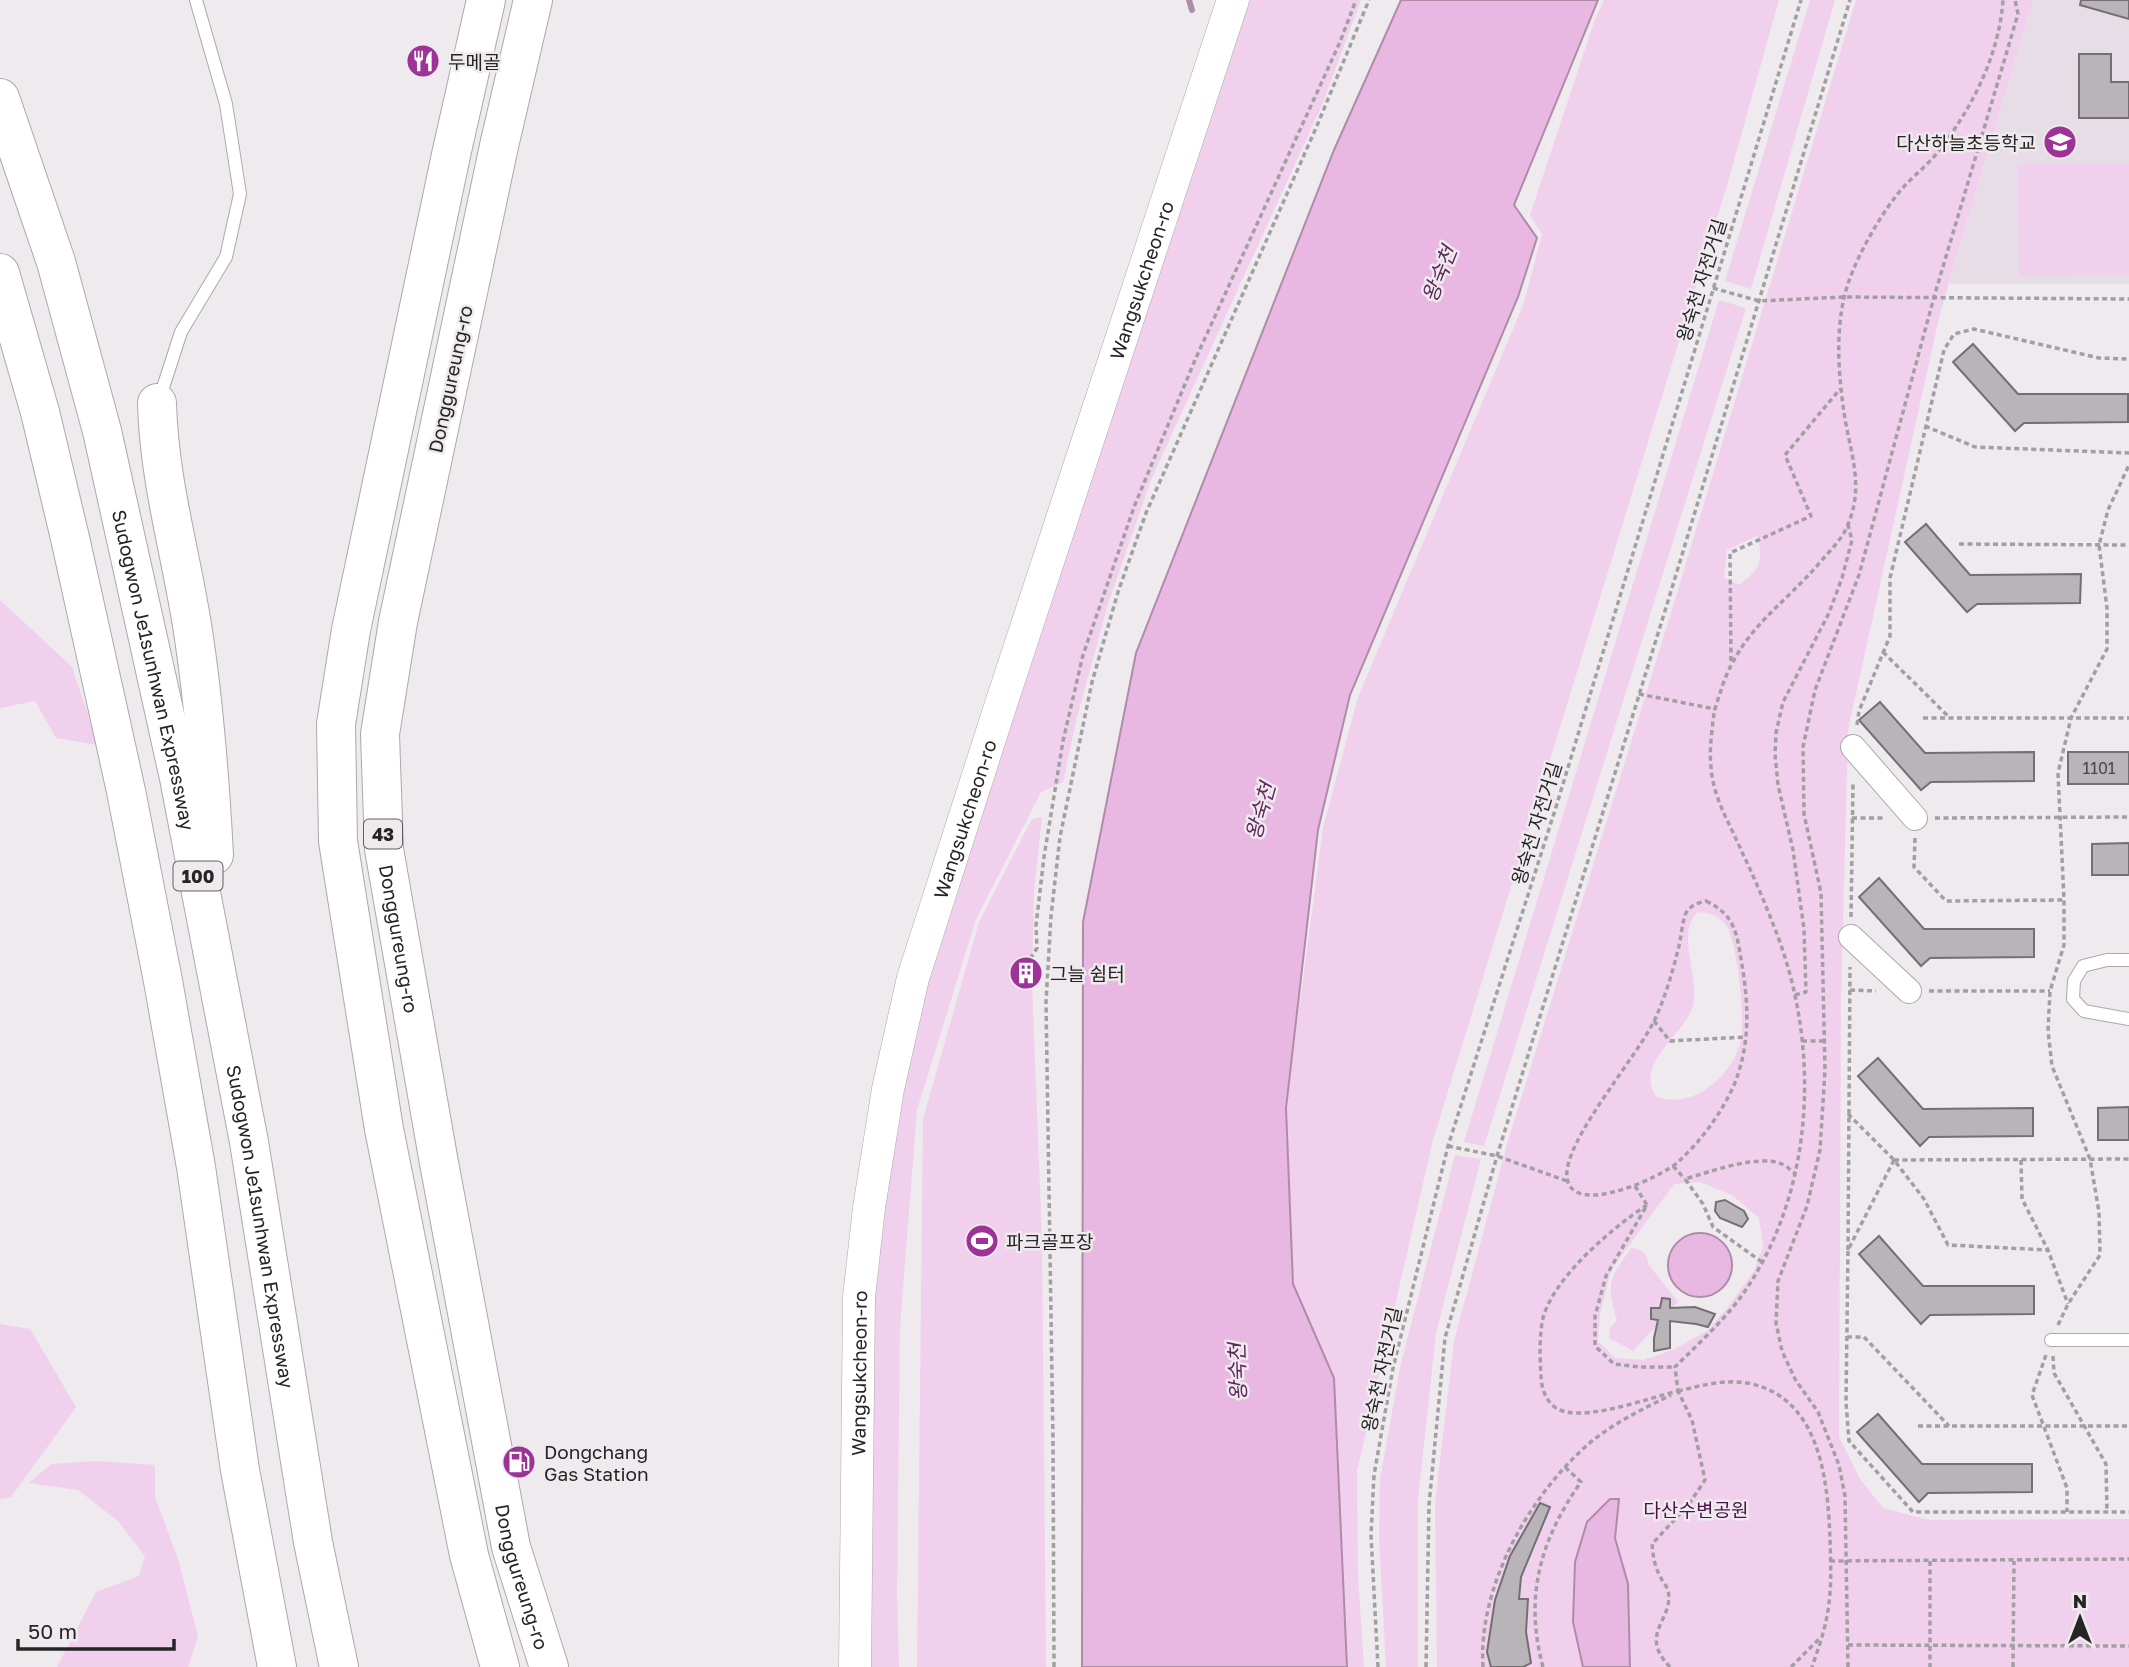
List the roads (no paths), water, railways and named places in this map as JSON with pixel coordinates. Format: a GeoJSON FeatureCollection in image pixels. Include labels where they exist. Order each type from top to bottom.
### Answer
{"type":"FeatureCollection","features":[{"type":"Feature","properties":{"kind":"main road","name":"43"},"geometry":{"type":"LineString","coordinates":[[486,0],[351,630],[336,724],[338,841],[384,1129],[469,1555],[500,1667]]}},
{"type":"Feature","properties":{"kind":"main road","name":"Donggureung-ro"},"geometry":{"type":"LineString","coordinates":[[533,0],[499,146],[398,622],[380,734],[384,849],[442,1177],[511,1547],[549,1667]]}},
{"type":"Feature","properties":{"kind":"main road","name":"Sudogwon Je1sunhwan Expressway"},"geometry":{"type":"LineString","coordinates":[[0,98],[56,262],[102,431],[179,778],[248,1142],[313,1542],[338,1667]]}},
{"type":"Feature","properties":{"kind":"main road","name":"100"},"geometry":{"type":"LineString","coordinates":[[0,273],[40,412],[126,791],[195,1167],[240,1470],[276,1667]]}},
{"type":"Feature","properties":{"kind":"main road"},"geometry":{"type":"LineString","coordinates":[[157,403],[163,483],[192,626],[210,786],[219,986]]}},
{"type":"Feature","properties":{"kind":"street","name":"Wangsukcheon-ro"},"geometry":{"type":"LineString","coordinates":[[855,1667],[859,1297],[871,1195],[896,1052],[913,978],[988,743],[1233,0]]}},
{"type":"Feature","properties":{"kind":"street"},"geometry":{"type":"LineString","coordinates":[[1853,747],[1915,818]]}},
{"type":"Feature","properties":{"kind":"street"},"geometry":{"type":"LineString","coordinates":[[1851,937],[1909,991]]}},
{"type":"Feature","properties":{"kind":"lane"},"geometry":{"type":"LineString","coordinates":[[157,403],[181,332],[226,257],[240,194],[226,104],[196,0]]}},
{"type":"Feature","properties":{"kind":"lane"},"geometry":{"type":"LineString","coordinates":[[2129,960],[2107,960],[2083,966],[2074,981],[2073,999],[2084,1011],[2129,1019]]}},
{"type":"Feature","properties":{"kind":"lane"},"geometry":{"type":"LineString","coordinates":[[2051,1340],[2129,1340]]}},
{"type":"Feature","properties":{"kind":"water","name":"왕숙천"},"geometry":{"type":"Polygon","coordinates":[[[1401,0],[1598,0],[1514,205],[1537,238],[1518,297],[1350,695],[1318,830],[1286,1108],[1293,1284],[1334,1378],[1347,1667],[1082,1667],[1083,922],[1136,653],[1334,150],[1401,0]]]}},
{"type":"Feature","properties":{"kind":"water"},"geometry":{"type":"Polygon","coordinates":[[[1700,1233],[1712,1235],[1723,1242],[1730,1253],[1730,1277],[1723,1288],[1712,1295],[1700,1297],[1688,1295],[1677,1288],[1670,1277],[1668,1265],[1670,1253],[1677,1242],[1688,1235],[1700,1233]]]}},
{"type":"Feature","properties":{"kind":"water"},"geometry":{"type":"Polygon","coordinates":[[[1610,1499],[1619,1499],[1615,1538],[1628,1584],[1630,1667],[1583,1667],[1573,1622],[1575,1562],[1587,1522],[1610,1499]]]}},
{"type":"Feature","properties":{"kind":"waterway"},"geometry":{"type":"LineString","coordinates":[[1189,0],[1192,10]]}},
{"type":"Feature","properties":{"kind":"place","name":"두메골"},"geometry":{"type":"Point","coordinates":[423,61]}},
{"type":"Feature","properties":{"kind":"place","name":"다산하늘초등학교"},"geometry":{"type":"Point","coordinates":[2060,142]}},
{"type":"Feature","properties":{"kind":"place","name":"그늘 쉼터"},"geometry":{"type":"Point","coordinates":[1026,973]}},
{"type":"Feature","properties":{"kind":"place","name":"파크골프장"},"geometry":{"type":"Point","coordinates":[982,1241]}},
{"type":"Feature","properties":{"kind":"place","name":"Dongchang Gas Station"},"geometry":{"type":"Point","coordinates":[519,1462]}},
{"type":"Feature","properties":{"kind":"park label","name":"다산수변공원"},"geometry":{"type":"Point","coordinates":[1696,1509]}}]}
